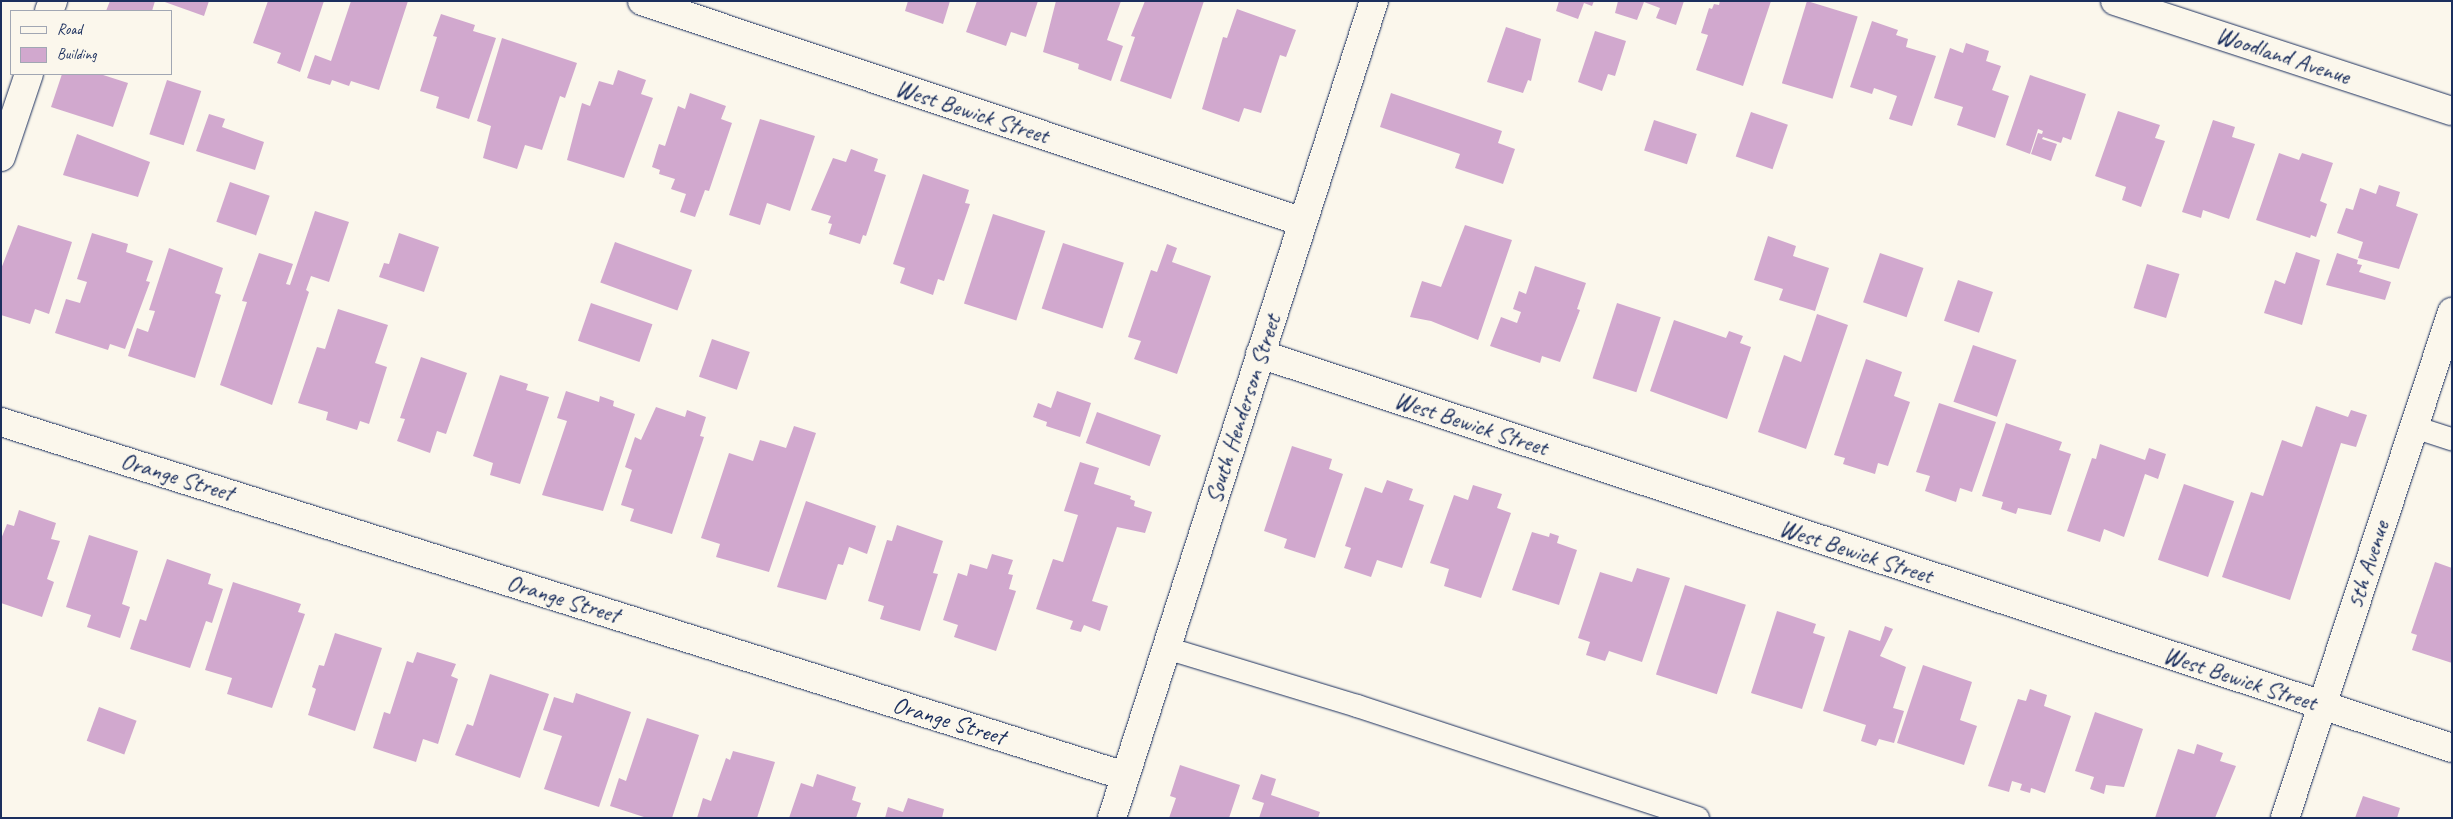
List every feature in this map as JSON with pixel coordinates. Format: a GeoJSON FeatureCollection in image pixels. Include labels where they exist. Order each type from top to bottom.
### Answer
{"type":"FeatureCollection","features":[{"type":"Feature","properties":{"kind":"street","name":"West Bewick Street"},"geometry":{"type":"LineString","coordinates":[[642,1],[1303,222]]}},
{"type":"Feature","properties":{"kind":"street","name":"South Henderson Street"},"geometry":{"type":"LineString","coordinates":[[1112,818],[1374,1]]}},
{"type":"Feature","properties":{"kind":"street","name":"Woodland Avenue"},"geometry":{"type":"LineString","coordinates":[[2115,1],[2452,111]]}},
{"type":"Feature","properties":{"kind":"street"},"geometry":{"type":"LineString","coordinates":[[1,158],[29,75]]}},
{"type":"Feature","properties":{"kind":"street","name":"5th Avenue"},"geometry":{"type":"LineString","coordinates":[[2285,818],[2452,312]]}},
{"type":"Feature","properties":{"kind":"street","name":"West Bewick Street"},"geometry":{"type":"LineString","coordinates":[[1260,354],[2452,748]]}},
{"type":"Feature","properties":{"kind":"street","name":"Orange Street"},"geometry":{"type":"LineString","coordinates":[[1,422],[1125,776]]}},
{"type":"Feature","properties":{"kind":"lane"},"geometry":{"type":"LineString","coordinates":[[2414,427],[2452,439]]}},
{"type":"Feature","properties":{"kind":"lane"},"geometry":{"type":"LineString","coordinates":[[1166,648],[1357,706],[1698,818]]}},
{"type":"Feature","properties":{"kind":"building"},"geometry":{"type":"Polygon","coordinates":[[[110,1],[155,1],[152,10],[106,10],[110,1]]]}},
{"type":"Feature","properties":{"kind":"building"},"geometry":{"type":"Polygon","coordinates":[[[162,1],[209,1],[204,16],[162,1]]]}},
{"type":"Feature","properties":{"kind":"building"},"geometry":{"type":"Polygon","coordinates":[[[268,1],[324,1],[300,72],[277,63],[281,53],[253,43],[268,1]]]}},
{"type":"Feature","properties":{"kind":"building"},"geometry":{"type":"Polygon","coordinates":[[[351,1],[408,1],[379,90],[351,81],[349,86],[332,80],[330,85],[307,78],[315,55],[331,61],[351,1]]]}},
{"type":"Feature","properties":{"kind":"building"},"geometry":{"type":"Polygon","coordinates":[[[908,1],[950,1],[943,24],[905,11],[908,1]]]}},
{"type":"Feature","properties":{"kind":"building"},"geometry":{"type":"Polygon","coordinates":[[[977,1],[1038,1],[1026,37],[1011,32],[1006,46],[966,32],[977,1]]]}},
{"type":"Feature","properties":{"kind":"building"},"geometry":{"type":"Polygon","coordinates":[[[1056,1],[1121,1],[1107,40],[1123,46],[1111,81],[1078,69],[1079,64],[1043,52],[1056,1]]]}},
{"type":"Feature","properties":{"kind":"building"},"geometry":{"type":"Polygon","coordinates":[[[1145,1],[1204,1],[1171,99],[1120,81],[1135,37],[1131,36],[1145,1]]]}},
{"type":"Feature","properties":{"kind":"building"},"geometry":{"type":"Polygon","coordinates":[[[1559,1],[1594,1],[1592,6],[1584,3],[1578,19],[1556,11],[1559,1]]]}},
{"type":"Feature","properties":{"kind":"building"},"geometry":{"type":"Polygon","coordinates":[[[1618,1],[1684,1],[1676,25],[1656,18],[1660,8],[1644,2],[1637,20],[1615,13],[1618,1]]]}},
{"type":"Feature","properties":{"kind":"building"},"geometry":{"type":"Polygon","coordinates":[[[1720,1],[1771,1],[1743,86],[1696,70],[1708,35],[1701,33],[1709,8],[1712,9],[1714,4],[1719,5],[1720,1]]]}},
{"type":"Feature","properties":{"kind":"building"},"geometry":{"type":"Polygon","coordinates":[[[1807,1],[1858,16],[1833,99],[1782,83],[1807,1]]]}},
{"type":"Feature","properties":{"kind":"building"},"geometry":{"type":"Polygon","coordinates":[[[1237,9],[1296,30],[1286,57],[1280,55],[1261,113],[1244,108],[1239,122],[1202,109],[1223,37],[1227,38],[1237,9]]]}},
{"type":"Feature","properties":{"kind":"building"},"geometry":{"type":"Polygon","coordinates":[[[441,14],[475,25],[473,31],[496,38],[469,119],[436,108],[439,97],[420,91],[437,37],[433,36],[441,14]]]}},
{"type":"Feature","properties":{"kind":"building"},"geometry":{"type":"Polygon","coordinates":[[[1872,21],[1898,30],[1896,35],[1908,39],[1906,47],[1936,56],[1912,126],[1889,119],[1897,96],[1874,88],[1872,94],[1850,87],[1872,21]]]}},
{"type":"Feature","properties":{"kind":"building"},"geometry":{"type":"Polygon","coordinates":[[[1506,27],[1541,39],[1531,81],[1528,80],[1523,93],[1487,82],[1506,27]]]}},
{"type":"Feature","properties":{"kind":"building"},"geometry":{"type":"Polygon","coordinates":[[[1595,31],[1626,41],[1615,76],[1608,74],[1602,91],[1578,82],[1595,31]]]}},
{"type":"Feature","properties":{"kind":"building"},"geometry":{"type":"Polygon","coordinates":[[[502,38],[577,63],[565,98],[560,96],[542,150],[525,145],[517,169],[483,158],[491,126],[477,121],[502,38]]]}},
{"type":"Feature","properties":{"kind":"building"},"geometry":{"type":"Polygon","coordinates":[[[1966,43],[1989,51],[1986,61],[2001,66],[1992,90],[2009,96],[1995,138],[1957,125],[1963,107],[1934,98],[1950,48],[1963,53],[1966,43]]]}},
{"type":"Feature","properties":{"kind":"building"},"geometry":{"type":"Polygon","coordinates":[[[618,70],[646,80],[641,94],[653,98],[624,178],[567,160],[582,103],[590,106],[599,81],[613,85],[618,70]]]}},
{"type":"Feature","properties":{"kind":"building"},"geometry":{"type":"Polygon","coordinates":[[[62,75],[103,75],[128,83],[113,127],[51,107],[62,75]]]}},
{"type":"Feature","properties":{"kind":"building"},"geometry":{"type":"Polygon","coordinates":[[[2030,75],[2086,94],[2071,140],[2063,137],[2061,143],[2043,137],[2042,139],[2057,144],[2051,161],[2031,154],[2038,133],[2042,134],[2043,131],[2038,129],[2030,154],[2006,145],[2030,75]]]}},
{"type":"Feature","properties":{"kind":"building"},"geometry":{"type":"Polygon","coordinates":[[[167,80],[201,91],[184,145],[149,134],[167,80]]]}},
{"type":"Feature","properties":{"kind":"building"},"geometry":{"type":"Polygon","coordinates":[[[690,93],[726,106],[721,119],[732,123],[709,191],[705,190],[695,217],[680,212],[686,194],[671,189],[675,179],[659,174],[660,170],[652,167],[659,144],[665,146],[678,106],[685,109],[690,93]]]}},
{"type":"Feature","properties":{"kind":"building"},"geometry":{"type":"Polygon","coordinates":[[[1391,93],[1502,131],[1498,143],[1515,149],[1503,184],[1455,168],[1460,154],[1380,127],[1391,93]]]}},
{"type":"Feature","properties":{"kind":"building"},"geometry":{"type":"Polygon","coordinates":[[[2118,111],[2160,125],[2155,138],[2165,141],[2141,207],[2122,200],[2126,187],[2095,176],[2118,111]]]}},
{"type":"Feature","properties":{"kind":"building"},"geometry":{"type":"Polygon","coordinates":[[[1751,112],[1788,125],[1773,169],[1736,156],[1751,112]]]}},
{"type":"Feature","properties":{"kind":"building"},"geometry":{"type":"Polygon","coordinates":[[[209,114],[225,119],[222,127],[264,142],[255,170],[196,151],[209,114]]]}},
{"type":"Feature","properties":{"kind":"building"},"geometry":{"type":"Polygon","coordinates":[[[760,119],[815,136],[790,211],[767,203],[760,225],[729,215],[760,119]]]}},
{"type":"Feature","properties":{"kind":"building"},"geometry":{"type":"Polygon","coordinates":[[[1654,120],[1697,134],[1687,164],[1644,150],[1654,120]]]}},
{"type":"Feature","properties":{"kind":"building"},"geometry":{"type":"Polygon","coordinates":[[[2213,120],[2235,127],[2232,137],[2255,144],[2229,219],[2203,210],[2201,218],[2182,212],[2213,120]]]}},
{"type":"Feature","properties":{"kind":"building"},"geometry":{"type":"Polygon","coordinates":[[[77,134],[150,162],[138,197],[63,175],[77,134]]]}},
{"type":"Feature","properties":{"kind":"building"},"geometry":{"type":"Polygon","coordinates":[[[851,149],[878,159],[874,171],[886,175],[866,236],[863,235],[860,244],[829,234],[832,224],[828,223],[831,216],[811,210],[833,158],[846,162],[851,149]]]}},
{"type":"Feature","properties":{"kind":"building"},"geometry":{"type":"Polygon","coordinates":[[[2279,153],[2299,160],[2302,153],[2333,163],[2320,201],[2327,204],[2316,237],[2311,235],[2310,238],[2256,220],[2279,153]]]}},
{"type":"Feature","properties":{"kind":"building"},"geometry":{"type":"Polygon","coordinates":[[[923,174],[969,190],[965,203],[970,204],[944,281],[938,279],[933,295],[900,283],[905,268],[893,264],[923,174]]]}},
{"type":"Feature","properties":{"kind":"building"},"geometry":{"type":"Polygon","coordinates":[[[230,182],[270,196],[256,235],[216,222],[230,182]]]}},
{"type":"Feature","properties":{"kind":"building"},"geometry":{"type":"Polygon","coordinates":[[[2379,185],[2400,192],[2396,206],[2418,214],[2399,269],[2358,258],[2363,242],[2337,233],[2346,208],[2353,210],[2360,188],[2376,194],[2379,185]]]}},
{"type":"Feature","properties":{"kind":"building"},"geometry":{"type":"Polygon","coordinates":[[[315,211],[349,222],[329,282],[311,276],[306,290],[309,292],[272,405],[220,385],[247,302],[242,301],[259,253],[293,264],[286,284],[290,285],[315,211]]]}},
{"type":"Feature","properties":{"kind":"building"},"geometry":{"type":"Polygon","coordinates":[[[993,214],[1045,231],[1016,320],[964,303],[993,214]]]}},
{"type":"Feature","properties":{"kind":"building"},"geometry":{"type":"Polygon","coordinates":[[[18,225],[72,242],[49,314],[35,309],[30,324],[1,315],[1,269],[18,225]]]}},
{"type":"Feature","properties":{"kind":"building"},"geometry":{"type":"Polygon","coordinates":[[[1465,225],[1512,240],[1478,340],[1431,321],[1410,317],[1422,281],[1441,287],[1465,225]]]}},
{"type":"Feature","properties":{"kind":"building"},"geometry":{"type":"Polygon","coordinates":[[[92,233],[128,244],[126,252],[153,261],[146,281],[150,282],[125,349],[110,344],[108,350],[55,333],[66,299],[80,303],[87,282],[77,279],[92,233]]]}},
{"type":"Feature","properties":{"kind":"building"},"geometry":{"type":"Polygon","coordinates":[[[399,233],[439,247],[424,292],[379,277],[384,263],[389,264],[399,233]]]}},
{"type":"Feature","properties":{"kind":"building"},"geometry":{"type":"Polygon","coordinates":[[[1768,236],[1796,246],[1793,256],[1829,268],[1815,311],[1779,300],[1783,289],[1754,280],[1768,236]]]}},
{"type":"Feature","properties":{"kind":"building"},"geometry":{"type":"Polygon","coordinates":[[[615,242],[692,270],[677,310],[600,282],[615,242]]]}},
{"type":"Feature","properties":{"kind":"building"},"geometry":{"type":"Polygon","coordinates":[[[1063,243],[1124,263],[1103,328],[1042,309],[1063,243]]]}},
{"type":"Feature","properties":{"kind":"building"},"geometry":{"type":"Polygon","coordinates":[[[1167,244],[1177,248],[1172,262],[1211,276],[1177,374],[1134,359],[1141,341],[1128,337],[1151,270],[1157,272],[1167,244]]]}},
{"type":"Feature","properties":{"kind":"building"},"geometry":{"type":"Polygon","coordinates":[[[169,248],[223,268],[215,293],[221,295],[195,378],[128,356],[137,328],[148,332],[155,311],[149,310],[169,248]]]}},
{"type":"Feature","properties":{"kind":"building"},"geometry":{"type":"Polygon","coordinates":[[[2296,252],[2320,260],[2302,325],[2264,313],[2275,280],[2285,284],[2296,252]]]}},
{"type":"Feature","properties":{"kind":"building"},"geometry":{"type":"Polygon","coordinates":[[[1880,253],[1923,268],[1907,317],[1863,302],[1880,253]]]}},
{"type":"Feature","properties":{"kind":"building"},"geometry":{"type":"Polygon","coordinates":[[[2337,253],[2358,260],[2357,264],[2362,265],[2359,272],[2391,282],[2385,300],[2326,285],[2337,253]]]}},
{"type":"Feature","properties":{"kind":"building"},"geometry":{"type":"Polygon","coordinates":[[[2147,264],[2180,274],[2166,318],[2134,308],[2147,264]]]}},
{"type":"Feature","properties":{"kind":"building"},"geometry":{"type":"Polygon","coordinates":[[[1535,266],[1586,283],[1577,309],[1580,310],[1560,362],[1542,356],[1540,363],[1490,346],[1501,317],[1517,323],[1521,312],[1513,309],[1519,291],[1526,294],[1535,266]]]}},
{"type":"Feature","properties":{"kind":"building"},"geometry":{"type":"Polygon","coordinates":[[[1958,280],[1993,292],[1979,333],[1944,321],[1958,280]]]}},
{"type":"Feature","properties":{"kind":"building"},"geometry":{"type":"Polygon","coordinates":[[[591,303],[652,324],[639,362],[578,341],[591,303]]]}},
{"type":"Feature","properties":{"kind":"building"},"geometry":{"type":"Polygon","coordinates":[[[1617,303],[1661,317],[1636,392],[1593,378],[1617,303]]]}},
{"type":"Feature","properties":{"kind":"building"},"geometry":{"type":"Polygon","coordinates":[[[338,309],[388,325],[375,363],[387,367],[369,424],[360,421],[357,430],[326,420],[328,412],[298,403],[317,347],[325,349],[338,309]]]}},
{"type":"Feature","properties":{"kind":"building"},"geometry":{"type":"Polygon","coordinates":[[[1817,314],[1848,325],[1806,449],[1758,432],[1784,355],[1801,362],[1817,314]]]}},
{"type":"Feature","properties":{"kind":"building"},"geometry":{"type":"Polygon","coordinates":[[[1674,320],[1726,338],[1729,331],[1743,336],[1740,343],[1751,347],[1727,419],[1650,391],[1674,320]]]}},
{"type":"Feature","properties":{"kind":"building"},"geometry":{"type":"Polygon","coordinates":[[[712,339],[750,352],[737,390],[699,377],[712,339]]]}},
{"type":"Feature","properties":{"kind":"building"},"geometry":{"type":"Polygon","coordinates":[[[1973,345],[2016,360],[1997,417],[1953,402],[1973,345]]]}},
{"type":"Feature","properties":{"kind":"building"},"geometry":{"type":"Polygon","coordinates":[[[421,357],[467,373],[446,434],[437,431],[430,453],[397,441],[405,419],[400,418],[421,357]]]}},
{"type":"Feature","properties":{"kind":"building"},"geometry":{"type":"Polygon","coordinates":[[[1866,359],[1902,372],[1894,396],[1910,402],[1888,466],[1878,463],[1875,474],[1843,464],[1845,458],[1834,455],[1866,359]]]}},
{"type":"Feature","properties":{"kind":"building"},"geometry":{"type":"Polygon","coordinates":[[[500,375],[528,384],[526,390],[549,397],[520,484],[490,475],[493,463],[473,456],[500,375]]]}},
{"type":"Feature","properties":{"kind":"building"},"geometry":{"type":"Polygon","coordinates":[[[566,391],[599,402],[600,396],[614,401],[613,406],[635,414],[603,511],[542,495],[567,421],[557,418],[566,391]]]}},
{"type":"Feature","properties":{"kind":"building"},"geometry":{"type":"Polygon","coordinates":[[[1057,391],[1091,403],[1080,437],[1046,426],[1047,422],[1033,417],[1038,403],[1051,408],[1057,391]]]}},
{"type":"Feature","properties":{"kind":"building"},"geometry":{"type":"Polygon","coordinates":[[[1939,403],[1996,422],[1972,492],[1960,488],[1956,502],[1925,491],[1930,476],[1916,472],[1939,403]]]}},
{"type":"Feature","properties":{"kind":"building"},"geometry":{"type":"Polygon","coordinates":[[[2316,406],[2348,417],[2351,410],[2367,415],[2356,447],[2341,443],[2290,600],[2222,577],[2251,492],[2263,496],[2282,440],[2302,447],[2316,406]]]}},
{"type":"Feature","properties":{"kind":"building"},"geometry":{"type":"Polygon","coordinates":[[[656,407],[685,417],[687,410],[706,417],[700,436],[704,437],[672,534],[630,521],[634,509],[621,505],[632,470],[625,467],[635,437],[641,440],[656,407]]]}},
{"type":"Feature","properties":{"kind":"building"},"geometry":{"type":"Polygon","coordinates":[[[1097,412],[1161,435],[1150,466],[1086,443],[1097,412]]]}},
{"type":"Feature","properties":{"kind":"building"},"geometry":{"type":"Polygon","coordinates":[[[2006,423],[2062,442],[2059,450],[2071,454],[2051,515],[2018,508],[2016,514],[2001,509],[2003,502],[1982,496],[2006,423]]]}},
{"type":"Feature","properties":{"kind":"building"},"geometry":{"type":"Polygon","coordinates":[[[794,426],[816,433],[769,572],[716,557],[720,544],[701,538],[729,453],[753,461],[760,440],[786,448],[794,426]]]}},
{"type":"Feature","properties":{"kind":"building"},"geometry":{"type":"Polygon","coordinates":[[[2100,444],[2145,460],[2149,448],[2166,454],[2158,479],[2145,474],[2124,537],[2104,529],[2100,542],[2067,531],[2092,458],[2096,459],[2100,444]]]}},
{"type":"Feature","properties":{"kind":"building"},"geometry":{"type":"Polygon","coordinates":[[[1292,446],[1332,459],[1329,469],[1343,474],[1315,558],[1284,548],[1287,539],[1264,531],[1292,446]]]}},
{"type":"Feature","properties":{"kind":"building"},"geometry":{"type":"Polygon","coordinates":[[[1080,462],[1099,468],[1094,484],[1131,496],[1130,499],[1135,501],[1134,506],[1152,512],[1145,533],[1117,527],[1092,601],[1108,606],[1100,631],[1084,625],[1081,632],[1070,629],[1073,621],[1036,609],[1053,559],[1063,562],[1078,515],[1064,511],[1080,462]]]}},
{"type":"Feature","properties":{"kind":"building"},"geometry":{"type":"Polygon","coordinates":[[[1387,480],[1413,489],[1409,500],[1424,505],[1402,568],[1377,560],[1371,577],[1344,568],[1351,548],[1345,546],[1365,487],[1382,493],[1387,480]]]}},
{"type":"Feature","properties":{"kind":"building"},"geometry":{"type":"Polygon","coordinates":[[[2184,484],[2234,501],[2208,577],[2158,560],[2184,484]]]}},
{"type":"Feature","properties":{"kind":"building"},"geometry":{"type":"Polygon","coordinates":[[[1473,485],[1502,494],[1497,508],[1511,513],[1481,598],[1444,586],[1449,569],[1430,563],[1454,495],[1468,500],[1473,485]]]}},
{"type":"Feature","properties":{"kind":"building"},"geometry":{"type":"Polygon","coordinates":[[[806,501],[876,526],[867,554],[849,547],[843,565],[838,564],[826,600],[777,587],[806,501]]]}},
{"type":"Feature","properties":{"kind":"building"},"geometry":{"type":"Polygon","coordinates":[[[19,510],[56,523],[51,539],[60,541],[47,579],[54,582],[42,617],[1,603],[1,539],[7,524],[14,526],[19,510]]]}},
{"type":"Feature","properties":{"kind":"building"},"geometry":{"type":"Polygon","coordinates":[[[897,525],[943,541],[933,573],[938,574],[920,631],[880,619],[884,606],[868,601],[887,540],[892,541],[897,525]]]}},
{"type":"Feature","properties":{"kind":"building"},"geometry":{"type":"Polygon","coordinates":[[[1532,532],[1549,537],[1550,533],[1559,536],[1557,543],[1577,550],[1559,605],[1512,590],[1532,532]]]}},
{"type":"Feature","properties":{"kind":"building"},"geometry":{"type":"Polygon","coordinates":[[[89,535],[138,551],[122,604],[130,607],[120,638],[87,627],[91,615],[66,607],[89,535]]]}},
{"type":"Feature","properties":{"kind":"building"},"geometry":{"type":"Polygon","coordinates":[[[992,554],[1013,560],[1008,574],[1013,575],[1009,589],[1016,591],[996,651],[954,637],[958,625],[943,620],[958,573],[967,576],[970,564],[987,569],[992,554]]]}},
{"type":"Feature","properties":{"kind":"building"},"geometry":{"type":"Polygon","coordinates":[[[167,559],[211,574],[208,584],[223,589],[212,623],[206,621],[190,668],[130,649],[140,619],[146,621],[167,559]]]}},
{"type":"Feature","properties":{"kind":"building"},"geometry":{"type":"Polygon","coordinates":[[[2435,562],[2452,568],[2452,663],[2412,650],[2417,635],[2411,633],[2435,562]]]}},
{"type":"Feature","properties":{"kind":"building"},"geometry":{"type":"Polygon","coordinates":[[[1637,568],[1670,578],[1642,662],[1609,651],[1605,661],[1586,655],[1590,642],[1578,638],[1600,572],[1632,582],[1637,568]]]}},
{"type":"Feature","properties":{"kind":"building"},"geometry":{"type":"Polygon","coordinates":[[[233,582],[301,604],[298,612],[305,614],[272,708],[227,694],[232,678],[205,670],[233,582]]]}},
{"type":"Feature","properties":{"kind":"building"},"geometry":{"type":"Polygon","coordinates":[[[1685,585],[1746,605],[1717,694],[1656,674],[1685,585]]]}},
{"type":"Feature","properties":{"kind":"building"},"geometry":{"type":"Polygon","coordinates":[[[1777,611],[1816,624],[1813,633],[1825,637],[1802,709],[1751,693],[1777,611]]]}},
{"type":"Feature","properties":{"kind":"building"},"geometry":{"type":"Polygon","coordinates":[[[1885,626],[1893,629],[1880,656],[1906,667],[1893,708],[1904,711],[1894,743],[1879,739],[1876,746],[1861,741],[1866,725],[1823,711],[1849,630],[1880,641],[1885,626]]]}},
{"type":"Feature","properties":{"kind":"building"},"geometry":{"type":"Polygon","coordinates":[[[335,633],[382,648],[355,731],[308,715],[316,689],[312,687],[319,665],[324,666],[335,633]]]}},
{"type":"Feature","properties":{"kind":"building"},"geometry":{"type":"Polygon","coordinates":[[[417,652],[456,664],[451,676],[458,679],[438,744],[423,739],[416,762],[373,748],[384,712],[390,714],[407,661],[413,663],[417,652]]]}},
{"type":"Feature","properties":{"kind":"building"},"geometry":{"type":"Polygon","coordinates":[[[1923,665],[1972,682],[1960,720],[1977,726],[1964,765],[1897,743],[1923,665]]]}},
{"type":"Feature","properties":{"kind":"building"},"geometry":{"type":"Polygon","coordinates":[[[490,674],[549,694],[520,778],[455,755],[467,724],[473,726],[490,674]]]}},
{"type":"Feature","properties":{"kind":"building"},"geometry":{"type":"Polygon","coordinates":[[[2030,689],[2047,695],[2044,706],[2071,716],[2045,793],[2031,788],[2030,793],[2020,790],[2022,784],[2012,781],[2009,792],[1988,786],[2018,699],[2026,701],[2030,689]]]}},
{"type":"Feature","properties":{"kind":"building"},"geometry":{"type":"Polygon","coordinates":[[[576,693],[631,712],[599,807],[544,789],[562,736],[543,730],[554,697],[573,703],[576,693]]]}},
{"type":"Feature","properties":{"kind":"building"},"geometry":{"type":"Polygon","coordinates":[[[99,707],[137,721],[124,755],[87,741],[99,707]]]}},
{"type":"Feature","properties":{"kind":"building"},"geometry":{"type":"Polygon","coordinates":[[[2095,712],[2143,729],[2124,787],[2106,785],[2104,794],[2090,789],[2094,777],[2075,771],[2095,712]]]}},
{"type":"Feature","properties":{"kind":"building"},"geometry":{"type":"Polygon","coordinates":[[[647,718],[699,735],[672,818],[647,818],[610,806],[619,778],[626,781],[647,718]]]}},
{"type":"Feature","properties":{"kind":"building"},"geometry":{"type":"Polygon","coordinates":[[[2197,744],[2223,753],[2220,761],[2236,766],[2215,818],[2155,818],[2178,749],[2194,754],[2197,744]]]}},
{"type":"Feature","properties":{"kind":"building"},"geometry":{"type":"Polygon","coordinates":[[[733,751],[775,762],[757,818],[697,818],[703,798],[711,801],[726,758],[730,760],[733,751]]]}},
{"type":"Feature","properties":{"kind":"building"},"geometry":{"type":"Polygon","coordinates":[[[1180,765],[1240,785],[1229,818],[1169,818],[1176,798],[1170,796],[1180,765]]]}},
{"type":"Feature","properties":{"kind":"building"},"geometry":{"type":"Polygon","coordinates":[[[817,774],[856,787],[852,800],[861,803],[856,818],[789,818],[801,783],[813,787],[817,774]]]}},
{"type":"Feature","properties":{"kind":"building"},"geometry":{"type":"Polygon","coordinates":[[[1261,774],[1276,779],[1271,795],[1320,812],[1318,818],[1259,818],[1264,803],[1252,799],[1261,774]]]}},
{"type":"Feature","properties":{"kind":"building"},"geometry":{"type":"Polygon","coordinates":[[[2363,796],[2400,808],[2397,818],[2355,818],[2363,796]]]}},
{"type":"Feature","properties":{"kind":"building"},"geometry":{"type":"Polygon","coordinates":[[[908,798],[944,809],[942,818],[885,818],[888,807],[903,812],[908,798]]]}}]}
